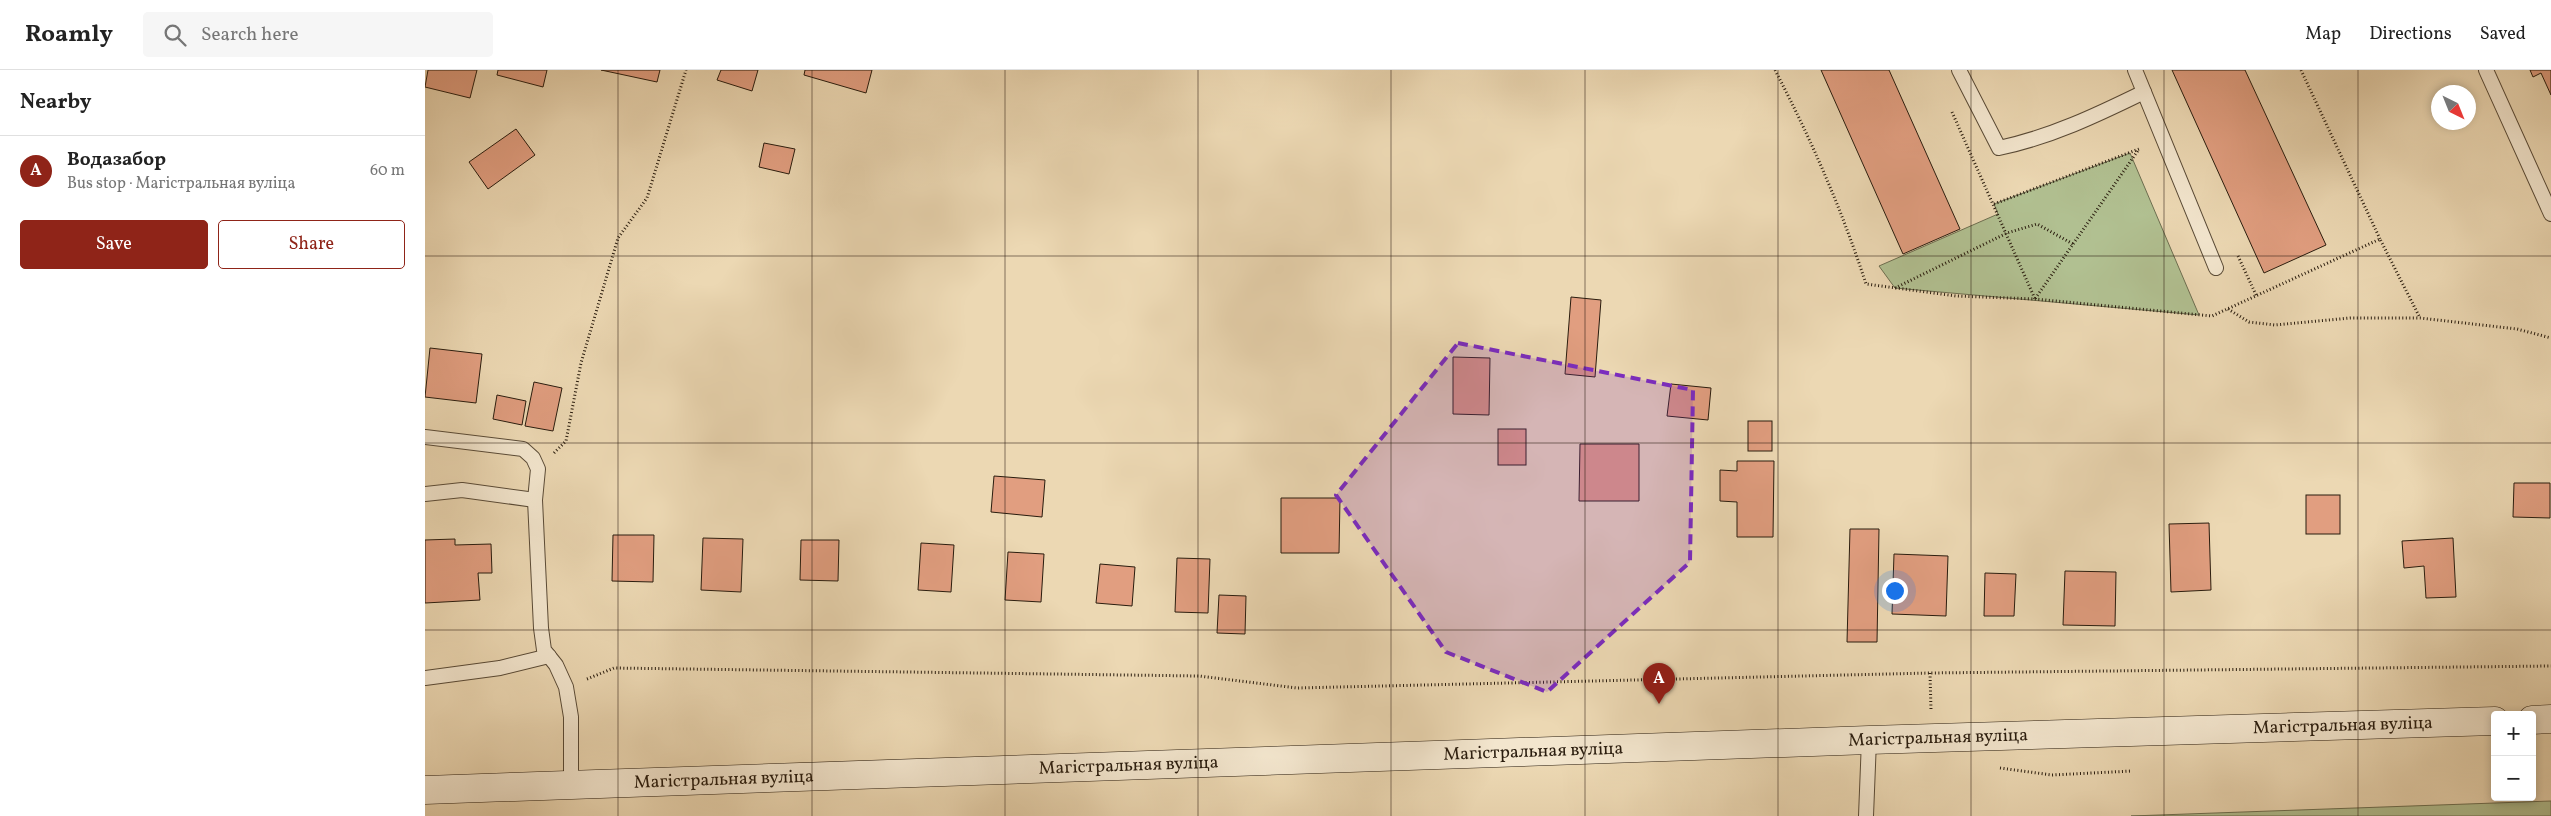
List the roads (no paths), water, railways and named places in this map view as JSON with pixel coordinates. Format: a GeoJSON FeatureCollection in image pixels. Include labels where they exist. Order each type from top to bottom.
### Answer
{"type":"FeatureCollection","features":[{"type":"Feature","properties":{"kind":"main road"},"geometry":{"type":"LineString","coordinates":[[2536,720],[2551,719]]}},
{"type":"Feature","properties":{"kind":"main road","name":"Магістральная вуліца"},"geometry":{"type":"LineString","coordinates":[[425,790],[571,787],[1869,740],[2491,721]]}},
{"type":"Feature","properties":{"kind":"lane"},"geometry":{"type":"LineString","coordinates":[[1959,70],[1999,148],[2031,141],[2067,128],[2144,92]]}},
{"type":"Feature","properties":{"kind":"lane"},"geometry":{"type":"LineString","coordinates":[[2135,70],[2216,268]]}},
{"type":"Feature","properties":{"kind":"lane"},"geometry":{"type":"LineString","coordinates":[[2486,70],[2551,214]]}},
{"type":"Feature","properties":{"kind":"lane"},"geometry":{"type":"LineString","coordinates":[[425,437],[523,449],[533,458],[538,469],[535,500],[541,628],[544,650],[566,687],[571,716],[571,787]]}},
{"type":"Feature","properties":{"kind":"lane"},"geometry":{"type":"LineString","coordinates":[[425,494],[462,490],[535,500]]}},
{"type":"Feature","properties":{"kind":"lane"},"geometry":{"type":"LineString","coordinates":[[425,678],[500,668],[549,656]]}},
{"type":"Feature","properties":{"kind":"lane"},"geometry":{"type":"LineString","coordinates":[[1866,816],[1869,740]]}},
{"type":"Feature","properties":{"kind":"place","name":"Водазабор"},"geometry":{"type":"Point","coordinates":[1659,704]}}]}
